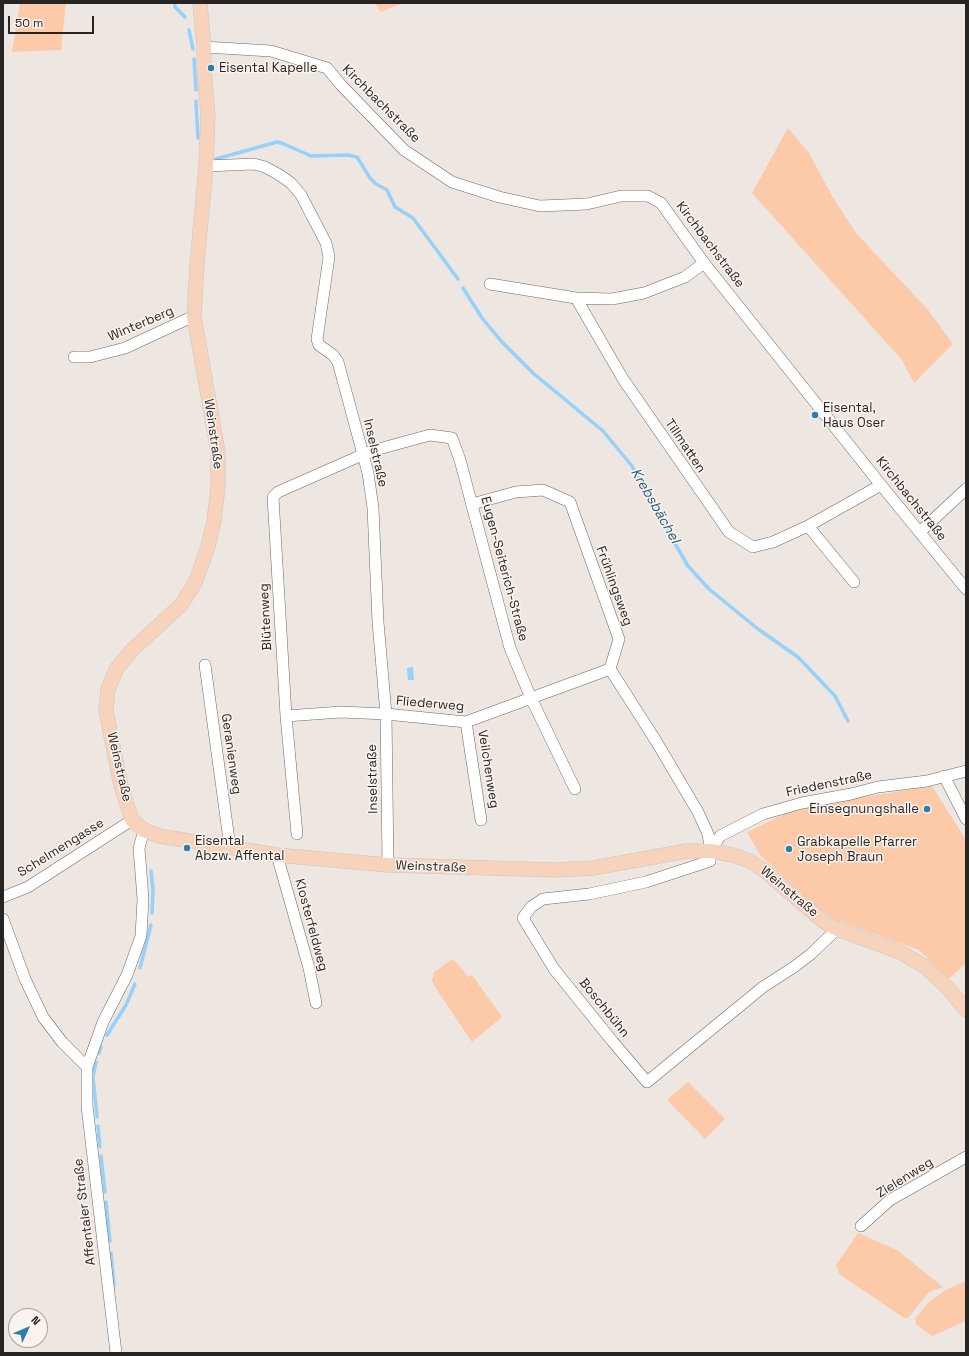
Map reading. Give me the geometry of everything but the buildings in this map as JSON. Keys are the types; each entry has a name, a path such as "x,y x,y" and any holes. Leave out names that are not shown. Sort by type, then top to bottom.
{"main road":[{"name":"Weinstraße","path":"200,3 208,116 206,166 194,316 218,452 218,487 214,521 207,550 195,584 180,605 132,650 117,668 108,689 106,711 120,786 132,820 144,830 159,836 277,855 388,865 557,870 593,868 687,851 711,851 733,855 750,861 764,870 823,921 837,929 900,952 924,966 946,986 966,1010"}],"street":[{"name":"Kirchbachstraße","path":"204,47 271,51 327,68 341,85 404,150 452,182 499,197 540,206 587,204 621,196 648,196 661,203 704,264 966,589"},
{"name":"Inselstraße","path":"206,166 254,164 265,167 291,182 301,195 326,243 329,257 317,339 319,345 333,355 338,362 368,473 373,508 378,622 386,714 388,865"},
{"path":"490,284 576,298 612,299 644,293 685,277 704,264"},
{"name":"Tillmatten","path":"576,298 623,379 728,532 753,548 773,542 808,526 881,485"},
{"name":"Winterberg","path":"74,357 90,357 125,348 194,316"},
{"name":"Eugen-Seiterich-Straße","path":"362,454 430,435 452,438 460,460 510,648 531,698 575,789"},
{"name":"Blütenweg","path":"297,834 286,716 274,497 278,492 362,454"},
{"path":"920,532 966,489"},
{"name":"Frühlingsweg","path":"472,504 516,492 543,490 570,502 619,639 610,669"},
{"path":"808,526 854,582"},
{"name":"Geranienweg","path":"205,666 230,847"},
{"path":"610,669 656,741 698,812 708,834 711,851"},
{"name":"Fliederweg","path":"286,716 341,712 386,714 466,722 610,669"},
{"name":"Veilchenweg","path":"466,722 482,820"},
{"name":"Friedenstraße","path":"711,851 720,836 763,814 802,803 851,794 878,787 927,781 966,771"},
{"path":"944,776 966,820"},
{"name":"Schelmengasse","path":"3,897 28,887 132,820"},
{"name":"Affentaler Straße","path":"116,1353 87,1106 87,1067 103,1022 127,975 141,936 143,899 139,848 144,830"},
{"name":"Boschbühn","path":"711,851 710,861 646,882 589,894 543,899 531,907 523,918 554,969 613,1042 648,1082 763,987 794,967 837,929"},
{"name":"Klosterfeldweg","path":"277,855 309,968 316,1002"},
{"path":"3,919 25,979 42,1017 62,1042 87,1067"},
{"name":"Zielenweg","path":"861,1226 890,1200 966,1157"}],"shaded area":[{"path":"20,3 66,3 61,50 12,52"},
{"path":"374,3 403,3 381,12"},
{"path":"788,128 809,153 832,196 856,233 928,310 953,344 914,383 902,360 752,193"},
{"path":"932,786 966,840 966,963 949,979 919,950 836,920 819,908 760,855 747,832 797,808"},
{"path":"452,959 459,965 468,977 472,975 502,1017 472,1042 432,981 434,972"},
{"path":"688,1082 725,1119 705,1139 667,1100"},
{"path":"858,1233 897,1250 943,1287 929,1292 908,1318 904,1318 839,1274 836,1265"},
{"path":"966,1281 966,1321 932,1336 916,1324 915,1318 930,1301 946,1290"}],"water":[{"path":"413,667 414,680 408,680 407,668"}],"waterway":[{"name":"Krebsbächel","path":"175,3 175,7 185,17"},
{"name":"Krebsbächel","path":"189,30 193,49"},
{"name":"Krebsbächel","path":"194,59 196,90"},
{"name":"Krebsbächel","path":"196,101 198,138"},
{"name":"Krebsbächel","path":"216,159 277,142 311,156 348,155 357,157 370,178 376,184 387,190 395,207 413,218 458,279"},
{"name":"Krebsbächel","path":"463,288 482,318 502,342 533,373 603,431 632,466 688,566 709,589 758,629 798,657 835,696 848,721"},
{"path":"151,871 153,890 152,913"},
{"path":"140,968 151,925"},
{"path":"107,1035 126,1005 135,984"},
{"path":"99,1053 101,1047"},
{"path":"96,1062 93,1077 97,1117"},
{"path":"98,1126 100,1147"},
{"path":"101,1156 105,1192"},
{"path":"106,1202 110,1241"},
{"path":"111,1253 114,1286"}],"place":[{"name":"Eisental Kapelle","path":"211,68"},
{"name":"Eisental, Haus Oser","path":"815,415"},
{"name":"Einsegnungshalle","path":"927,809"},
{"name":"Eisental Abzw. Affental","path":"187,848"},
{"name":"Grabkapelle Pfarrer Joseph Braun","path":"789,849"}]}
